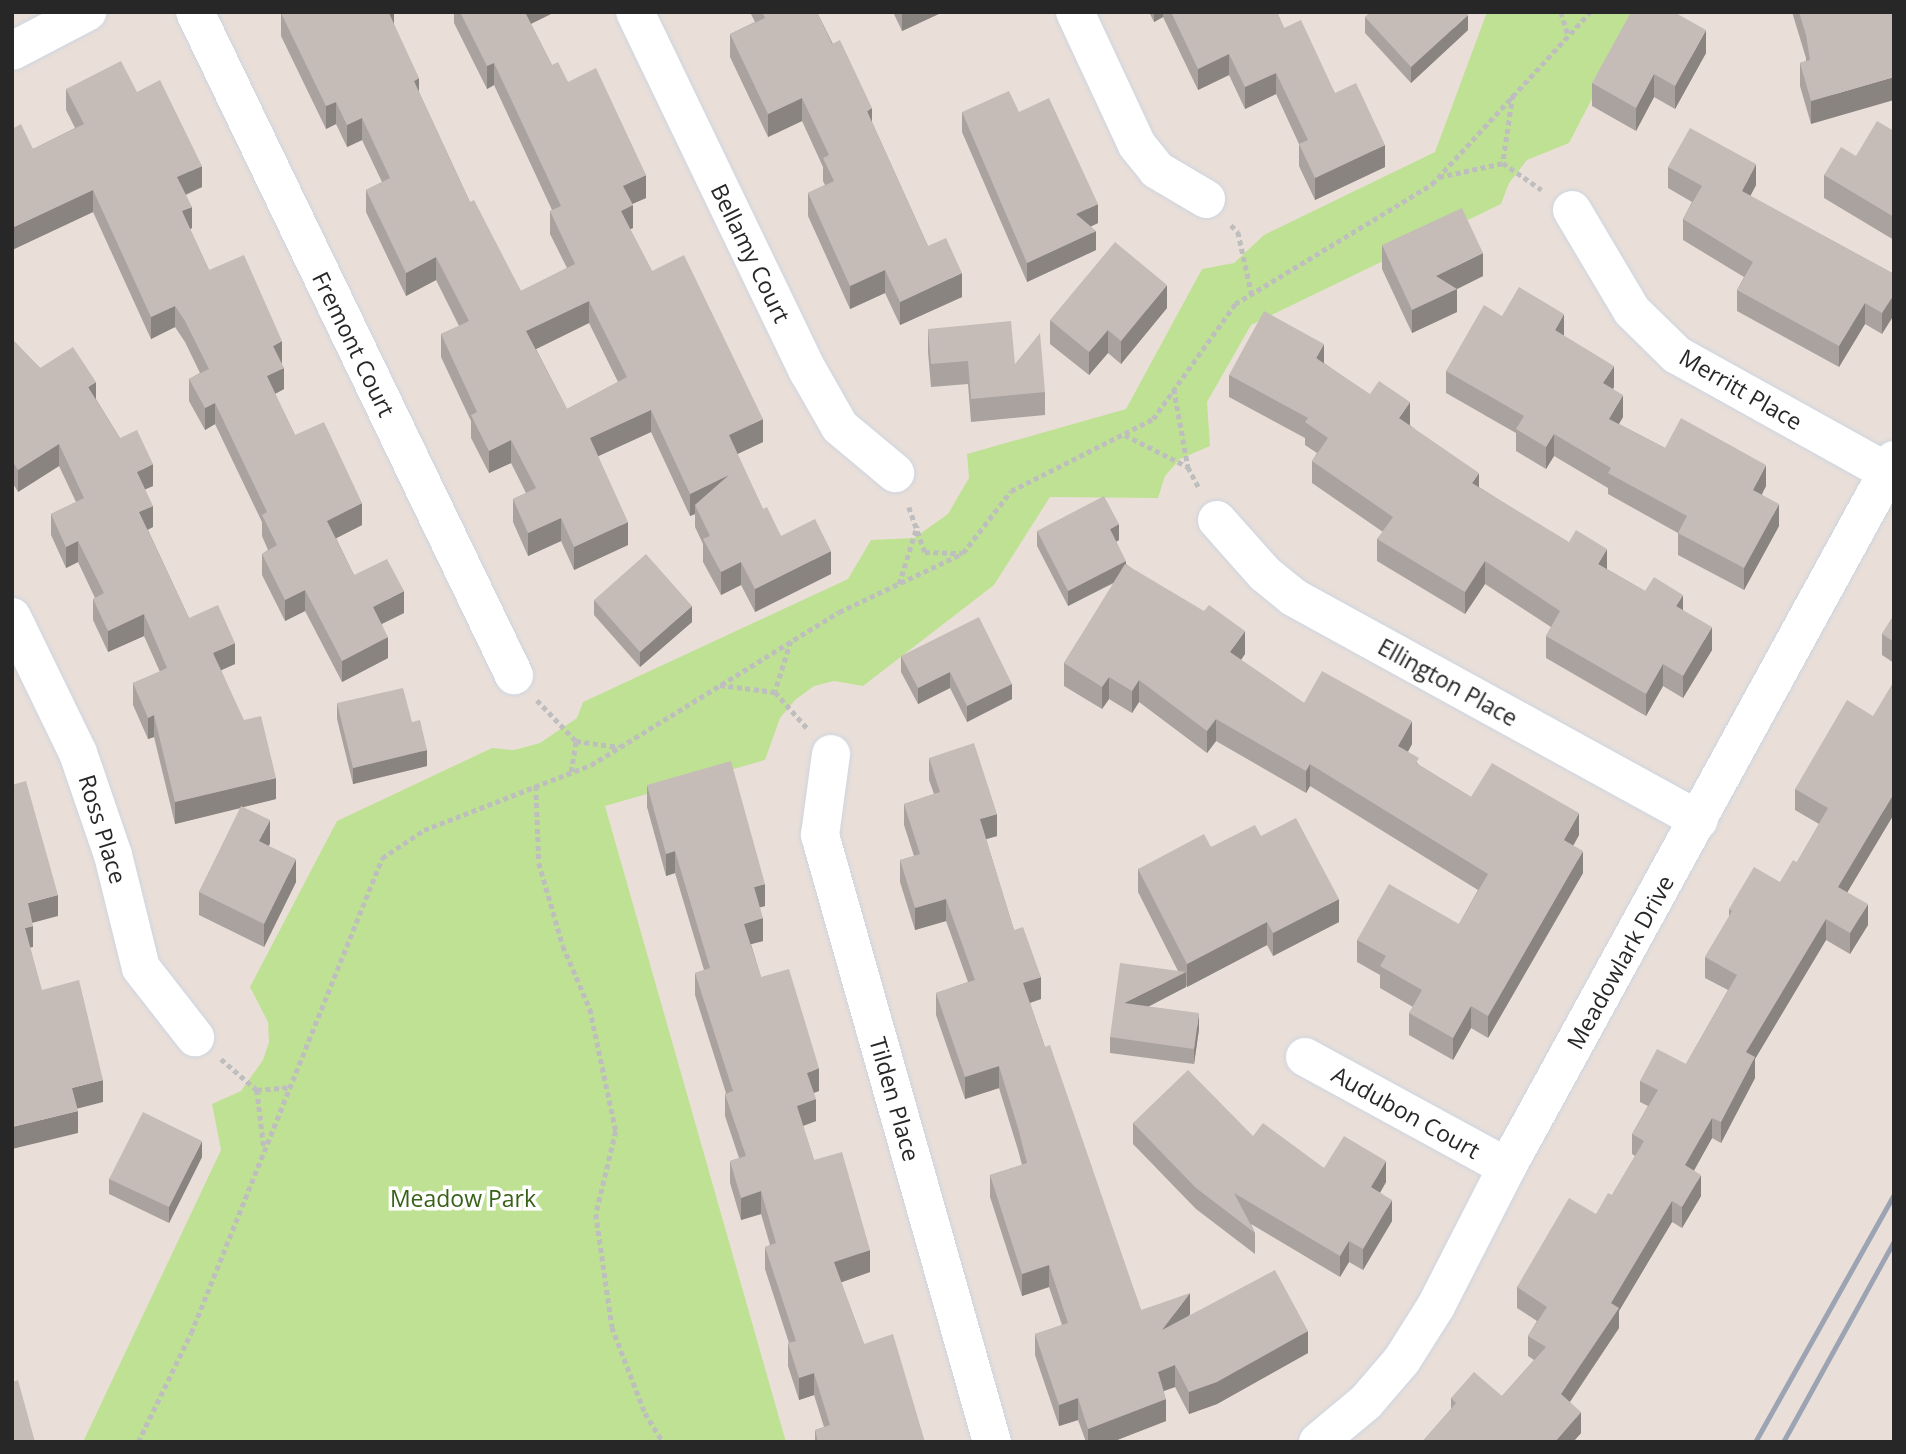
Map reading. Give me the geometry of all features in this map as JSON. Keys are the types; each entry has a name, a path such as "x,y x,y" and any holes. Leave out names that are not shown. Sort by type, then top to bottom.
{"street":[{"path":"12,51 87,12"},
{"name":"Fremont Court","path":"195,12 514,676"},
{"name":"Bellamy Court","path":"635,12 808,371 840,427 895,473"},
{"path":"1075,12 1137,145 1157,170 1206,199"},
{"name":"Merritt Place","path":"1572,210 1632,311 1677,355 1890,466"},
{"name":"Meadowlark Drive","path":"1318,1442 1366,1402 1402,1360 1436,1306 1507,1167 1699,820 1890,466"},
{"name":"Ellington Place","path":"1217,520 1265,574 1293,597 1699,820"},
{"name":"Ross Place","path":"12,617 78,753 113,855 141,968 195,1037"},
{"name":"Tilden Place","path":"831,754 820,835 992,1442"},
{"name":"Audubon Court","path":"1305,1057 1507,1167"}],"path":[{"path":"1561,12 1568,36"},
{"path":"138,1442 191,1333 382,858 424,830 571,772 620,747 791,640 963,553 1012,491 1153,419 1235,304 1439,177 1590,12"},
{"path":"1503,163 1514,94"},
{"path":"1439,177 1503,163 1572,210"},
{"path":"1206,199 1238,232 1252,295"},
{"path":"1174,389 1188,467 1217,520"},
{"path":"1125,434 1188,467"},
{"path":"895,473 917,525 925,552 963,553"},
{"path":"899,584 917,525"},
{"path":"775,692 791,640"},
{"path":"514,676 576,741 620,747"},
{"path":"718,685 775,692 831,754"},
{"path":"571,772 576,741"},
{"path":"536,786 539,863 563,946 590,1009 616,1132 596,1214 611,1327 645,1413 663,1442"},
{"path":"195,1037 257,1090 264,1150"},
{"path":"257,1090 289,1087"}],"green space":[{"name":"Meadow Park","path":"1487,12 1637,12 1569,143 1527,160 1509,183 1501,204 1251,325 1207,402 1210,446 1180,459 1165,476 1158,498 1050,497 994,585 863,686 834,681 814,686 795,700 780,718 765,760 605,806 786,1442 83,1442 221,1150 212,1104 241,1091 263,1060 269,1042 268,1022 250,987 337,821 492,748 514,750 540,743 577,718 583,702 848,579 871,540 914,538 948,514 969,478 967,454 1126,409 1202,269 1234,263 1264,235 1435,152"}],"building":[{"path":"391,12 389,13 419,78 414,81 470,202 474,200 521,291 575,264 550,211 561,206 494,63 487,66 460,12 525,12 552,65 558,62 568,82 596,68 646,175 623,186 633,205 621,211 652,271 684,255 763,419 729,435 763,509 767,507 781,536 815,519 831,551 755,589 741,562 721,572 703,539 710,536 695,505 729,475 690,494 651,410 590,438 628,522 574,547 561,518 528,533 513,499 536,488 511,440 489,451 471,415 477,412 441,334 469,321 436,257 406,273 366,190 390,178 362,118 347,125 336,102 326,106 281,13","holes":["589,301 627,377 567,409 526,331"]},
{"path":"762,12 817,12 832,44 840,40 872,108 867,111 928,246 946,238 962,273 900,302 885,270 850,286 808,193 834,181 823,158 829,155 802,98 768,114 730,34 765,18"},
{"path":"1171,12 1277,12 1284,28 1301,20 1335,93 1356,83 1385,145 1315,178 1299,144 1308,140 1276,73 1245,87 1229,54 1198,69"},
{"path":"1370,12 1466,12 1468,15 1411,67 1365,17"},
{"path":"1631,12 1674,12 1706,30 1675,86 1654,74 1636,108 1592,83"},
{"path":"1799,12 1894,12 1894,77 1811,101 1800,63 1810,60"},
{"path":"121,61 137,92 160,80 202,166 177,177 192,207 182,211 209,270 244,255 282,341 273,346 284,368 267,376 295,435 324,422 362,503 327,521 354,575 387,559 404,591 373,607 388,637 342,661 305,590 285,600 262,554 277,545 262,515 267,512 215,403 205,408 189,379 209,369 175,306 151,317 93,190 12,228 12,129 21,124 33,149 84,124 66,89"},
{"path":"1009,91 1019,112 1049,98 1098,204 1076,214 1096,231 1027,263 962,112"},
{"path":"1877,121 1894,131 1894,217 1824,175 1841,147 1856,156"},
{"path":"1690,128 1756,164 1742,191 1894,274 1894,294 1882,313 1865,303 1839,346 1737,290 1753,262 1683,219 1702,186 1668,167"},
{"path":"1462,208 1483,253 1436,276 1457,289 1412,310 1382,245"},
{"path":"1115,242 1167,285 1121,341 1108,330 1089,352 1050,320"},
{"path":"1519,287 1564,314 1555,330 1614,366 1603,383 1623,395 1609,419 1665,448 1681,418 1766,465 1753,490 1779,504 1744,568 1678,533 1687,516 1608,473 1611,468 1554,434 1546,447 1516,429 1524,416 1446,371 1484,305 1502,316"},
{"path":"1264,311 1324,344 1316,358 1370,394 1379,381 1410,402 1399,418 1479,473 1472,483 1569,542 1576,530 1607,549 1598,564 1645,591 1654,577 1683,595 1676,606 1712,627 1683,676 1663,664 1646,694 1546,636 1560,611 1485,561 1465,592 1377,539 1393,517 1312,461 1328,438 1305,422 1308,418 1229,375"},
{"path":"1011,321 1015,364 1040,333 1045,392 971,399 968,361 931,364 928,329"},
{"path":"12,339 40,368 73,347 96,382 88,387 120,438 137,430 153,464 137,472 153,506 139,512 189,618 218,605 235,643 213,653 244,720 261,716 276,778 175,802 154,715 148,718 133,683 167,668 144,614 108,631 93,599 104,593 78,541 66,547 51,514 84,498 59,444 18,470 12,461"},
{"path":"1104,496 1119,524 1110,529 1126,561 1068,591 1037,531"},
{"path":"646,554 692,606 640,652 594,600"},
{"path":"1125,564 1204,611 1209,605 1245,631 1230,652 1304,703 1322,671 1412,721 1398,746 1419,758 1416,763 1471,797 1492,763 1579,813 1564,840 1583,851 1488,1016 1471,1006 1453,1038 1409,1013 1422,990 1380,966 1386,956 1357,940 1389,884 1459,924 1488,874 1310,764 1306,771 1216,719 1207,731 1139,680 1132,691 1109,677 1102,687 1064,663"},
{"path":"1894,615 1894,642 1882,634"},
{"path":"979,617 1012,684 967,706 950,672 918,688 901,656"},
{"path":"1894,681 1894,793 1838,887 1868,904 1850,933 1826,919 1746,1052 1755,1057 1721,1122 1712,1118 1685,1165 1701,1175 1682,1207 1672,1201 1611,1303 1619,1308 1561,1394 1581,1412 1555,1442 1422,1442 1456,1403 1451,1398 1474,1372 1502,1396 1546,1347 1528,1336 1547,1307 1517,1287 1569,1198 1596,1214 1608,1193 1612,1195 1644,1141 1632,1134 1658,1090 1640,1081 1657,1049 1686,1064 1737,975 1705,957 1732,911 1729,909 1754,867 1780,882 1793,860 1797,862 1828,808 1795,789 1847,700 1873,716"},
{"path":"403,688 412,722 420,720 427,750 353,768 337,703"},
{"path":"974,743 997,814 980,819 1014,930 1023,927 1041,977 1023,983 1045,1047 1050,1045 1141,1310 1190,1293 1162,1330 1275,1270 1308,1331 1217,1382 1189,1392 1175,1365 1158,1372 1166,1399 1088,1429 1078,1398 1059,1405 1035,1334 1068,1323 1049,1265 1022,1274 990,1175 1027,1163 999,1066 965,1077 936,993 975,980 946,899 915,908 900,860 920,854 904,804 940,792 929,758"},
{"path":"731,761 765,884 754,887 763,918 744,924 761,977 789,969 819,1068 807,1073 816,1099 797,1106 814,1160 842,1152 870,1250 834,1262 864,1344 893,1334 925,1442 818,1442 815,1430 830,1425 814,1373 799,1378 788,1343 796,1341 765,1247 776,1243 761,1191 741,1198 730,1161 746,1156 725,1094 733,1091 695,973 710,968 675,851 666,854 647,785"},
{"path":"26,781 58,895 28,903 33,926 25,928 42,990 79,980 103,1080 72,1088 78,1111 12,1127 12,785"},
{"path":"241,806 270,820 259,841 296,859 264,924 199,892"},
{"path":"1296,818 1339,899 1273,933 1267,922 1187,964 1138,869 1204,834 1211,847 1255,825 1261,836"},
{"path":"1120,963 1186,972 1124,1003 1199,1013 1194,1049 1110,1037"},
{"path":"1188,1070 1253,1136 1263,1123 1324,1168 1344,1136 1386,1161 1371,1187 1392,1200 1363,1249 1349,1241 1340,1256 1234,1193 1255,1233 1196,1188 1133,1123"},
{"path":"143,1112 202,1141 169,1207 109,1179"},
{"path":"18,1380 35,1442 12,1442 12,1382"}],"railway":[{"path":"1755,1442 1894,1194"},
{"path":"1783,1442 1894,1241"}]}
